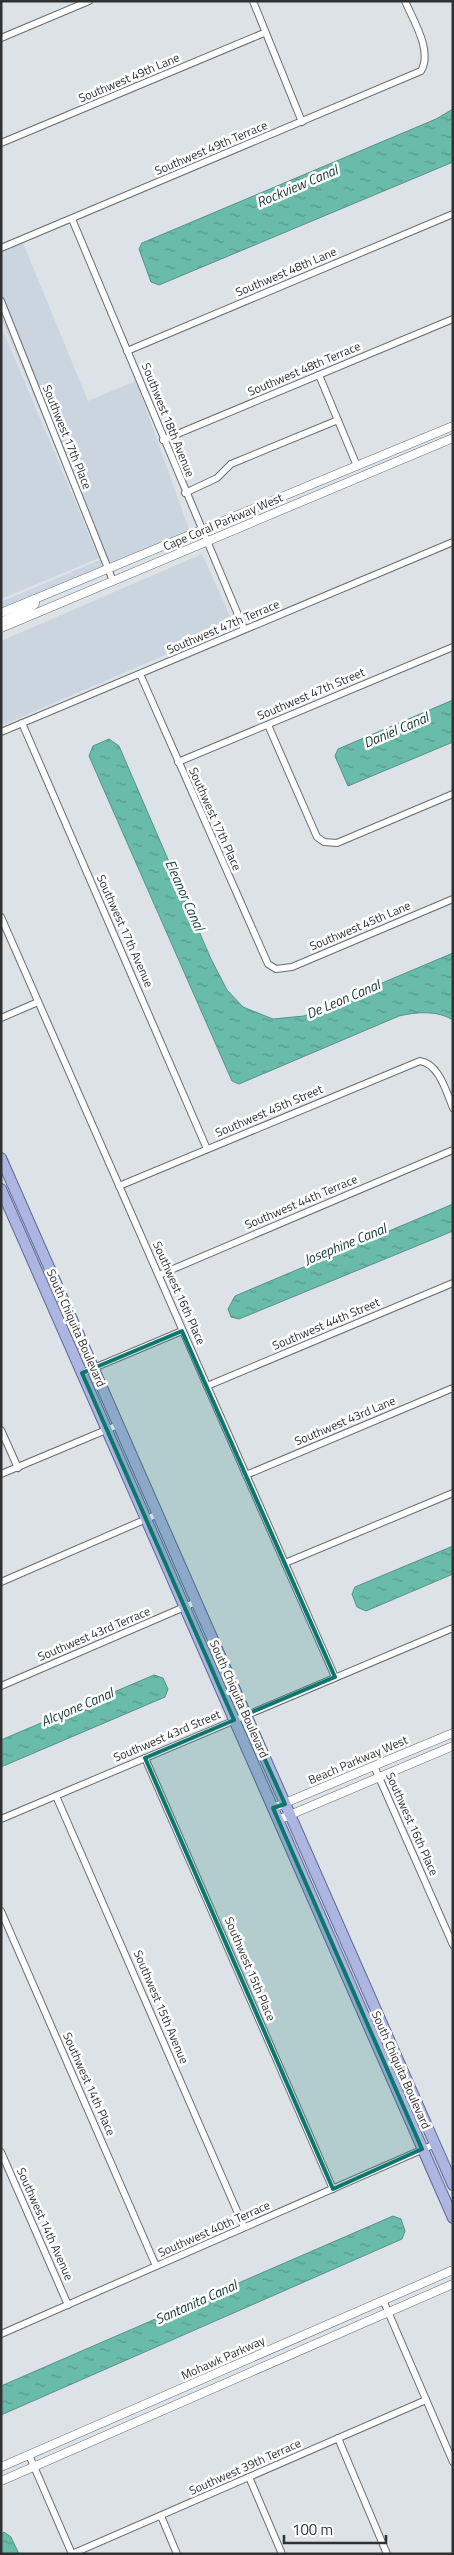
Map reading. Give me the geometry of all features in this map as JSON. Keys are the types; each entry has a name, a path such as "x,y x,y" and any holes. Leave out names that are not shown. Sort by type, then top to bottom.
{"main road":[{"name":"South Chiquita Boulevard","path":"2,1162 453,2185"},
{"name":"South Chiquita Boulevard","path":"1,1189 453,2218"}],"street":[{"path":"1,38 89,1"},
{"path":"253,1 264,33 302,122"},
{"name":"Southwest 49th Terrace","path":"1,248 421,71 426,63 425,50 405,1"},
{"name":"Southwest 49th Lane","path":"1,143 264,33"},
{"name":"Southwest 48th Lane","path":"127,351 453,214"},
{"name":"Southwest 18th Avenue","path":"72,219 201,532 244,629"},
{"name":"Southwest 17th Place","path":"2,306 113,581"},
{"name":"Southwest 48th Terrace","path":"163,440 453,319"},
{"path":"319,375 357,466"},
{"path":"185,493 217,478 231,464 338,420"},
{"name":"Cape Coral Parkway West","path":"1,613 108,568 201,532 453,426"},
{"name":"Cape Coral Parkway West","path":"1,628 453,438"},
{"name":"Southwest 47th Terrace","path":"1,732 453,542"},
{"path":"1,622 31,608 35,604 34,599"},
{"name":"Southwest 47th Street","path":"178,762 453,647"},
{"name":"Southwest 17th Place","path":"140,674 264,957 268,964 276,969"},
{"name":"Southwest 17th Avenue","path":"22,723 207,1149"},
{"path":"268,725 317,837 324,842 337,843 453,794"},
{"name":"Southwest 45th Lane","path":"276,969 292,967 453,899"},
{"name":"Southwest 16th Place","path":"1,918 335,1677"},
{"path":"1,1018 38,1002"},
{"name":"Southwest 45th Street","path":"119,1186 399,1068 420,1061 428,1062 434,1068 453,1108"},
{"name":"Southwest 44th Terrace","path":"159,1275 453,1150"},
{"name":"Southwest 44th Street","path":"207,1386 453,1283"},
{"path":"82,1373 182,1331"},
{"name":"Southwest 43rd Lane","path":"246,1474 453,1388"},
{"path":"1,1474 118,1425"},
{"path":"1,1430 18,1468"},
{"path":"285,1563 453,1493"},
{"path":"1,1582 158,1514"},
{"name":"Southwest 43rd Terrace","path":"1,1686 196,1602"},
{"name":"Southwest 43rd Street","path":"1,1819 453,1628"},
{"name":"Beach Parkway West","path":"273,1808 453,1732"},
{"name":"Beach Parkway West","path":"278,1820 453,1746"},
{"name":"Southwest 15th Place","path":"145,1758 334,2188"},
{"name":"Southwest 16th Place","path":"374,1766 453,1946"},
{"name":"Southwest 15th Avenue","path":"56,1796 244,2227"},
{"name":"Southwest 14th Place","path":"1,1911 156,2266"},
{"name":"Southwest 40th Terrace","path":"1,2334 435,2144"},
{"name":"Southwest 14th Avenue","path":"1,2152 68,2305"},
{"name":"Mohawk Parkway","path":"1,2467 453,2270"},
{"name":"Mohawk Parkway","path":"1,2481 453,2284"},
{"path":"384,2300 453,2462"},
{"name":"Southwest 39th Terrace","path":"72,2554 426,2400"},
{"path":"338,2438 386,2554"},
{"path":"29,2455 72,2554"},
{"path":"250,2477 282,2554"},
{"path":"161,2516 176,2554"}],"highlighted area":[{"path":"182,1331 335,1677 245,1715 285,1804 273,1808 422,2149 333,2189 145,1758 234,1720 82,1373"}],"shaded area":[{"path":"23,243 88,401 136,381 190,532 1,608 1,602 102,559 1,318 1,251"},
{"path":"1,326 99,558 1,599"},
{"path":"202,554 234,625 1,726 1,641"}],"water":[{"name":"Rockview Canal","path":"453,109 453,162 159,285 151,282 139,249 142,243 436,119"},
{"name":"Daniel Canal","path":"453,700 453,742 348,786 335,756 338,749"},
{"path":"109,739 119,746 211,959 227,990 243,1007 273,1019 304,1016 453,953 453,1020 433,1013 399,1016 239,1084 232,1081 89,756 93,746"},
{"path":"453,1204 453,1231 239,1319 231,1317 228,1309 235,1296"},
{"path":"453,1546 453,1574 366,1611 357,1607 352,1594 355,1587"},
{"path":"154,1675 163,1678 168,1689 165,1697 1,1767 1,1740"},
{"name":"Santanita Canal","path":"393,2216 401,2219 405,2231 402,2239 1,2415 1,2386"},
{"path":"4,2532 11,2537 19,2554 1,2554 1,2534"}],"water label":[{"name":"Eleanor Canal","path":"185,895"},
{"name":"De Leon Canal","path":"343,999"},
{"name":"Josephine Canal","path":"345,1244"},
{"name":"Alcyone Canal","path":"77,1707"}]}
